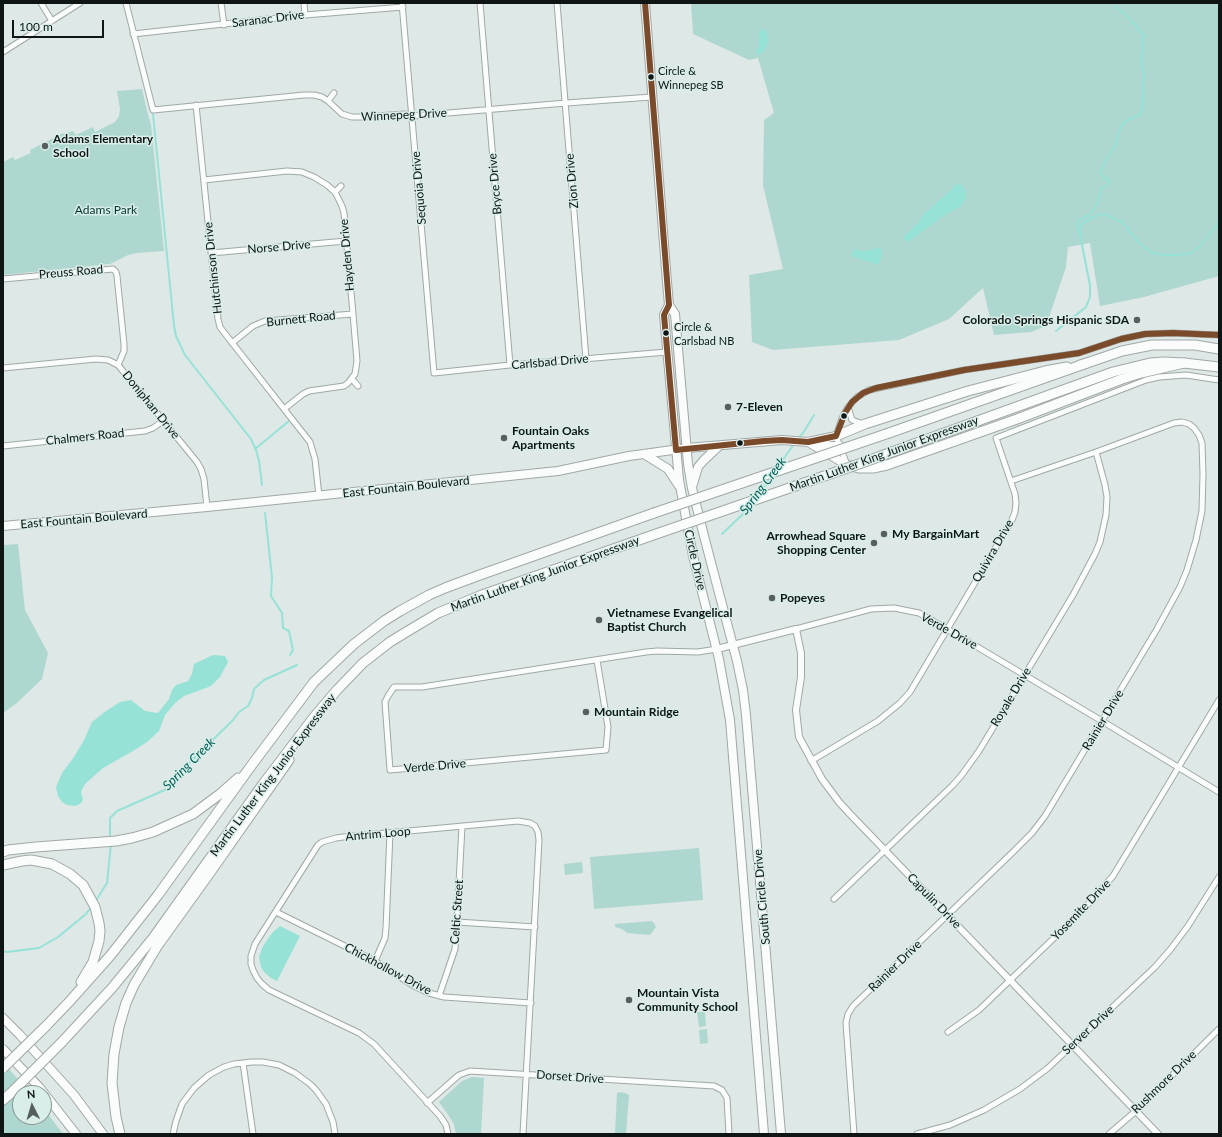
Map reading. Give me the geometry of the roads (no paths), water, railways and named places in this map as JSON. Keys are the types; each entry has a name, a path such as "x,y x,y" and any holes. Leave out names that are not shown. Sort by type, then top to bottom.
{"highway":[{"path":"836,436 865,424 968,391 1045,371 1087,363 1122,351 1152,345 1195,345 1219,348"},
{"name":"Martin Luther King Junior Expressway","path":"3,1068 69,1002 115,950 158,895 314,682 348,649 384,621 415,602 461,581 1087,363"},
{"name":"Martin Luther King Junior Expressway","path":"3,1100 62,1042 112,988 153,938 263,784 337,690 363,663 403,634 438,613 482,595 859,464 1113,372 1150,363 1184,363"},
{"path":"847,465 858,468 873,468 887,465 1141,373 1184,363 1219,367"},
{"path":"120,1134 116,1117 112,1083 114,1054 126,1002 134,985 158,945 210,874 294,753 314,718"},
{"path":"3,852 8,850 116,841 153,832 193,814 220,794 251,766"},
{"path":"3,865 22,860 31,860 52,864 61,868 83,885 95,907 99,927 98,948 89,969 69,1002"}],"main road":[{"path":"645,3 669,304 675,314 687,448"},
{"path":"669,304 664,314 676,450"},
{"name":"East Fountain Boulevard","path":"812,444 836,436"},
{"name":"East Fountain Boulevard","path":"3,526 319,496 558,471 644,454 687,448 782,440 812,444 847,465"},
{"path":"812,444 840,446"},
{"path":"692,488 698,467 719,446"},
{"name":"Circle Drive","path":"687,448 692,488 737,661"},
{"name":"Circle Drive","path":"676,450 681,491 693,556 721,669"},
{"path":"644,454 668,469 676,480 681,491"},
{"name":"South Circle Drive","path":"737,661 743,690 746,716 781,1134"},
{"name":"South Circle Drive","path":"721,669 730,720 764,1134"},
{"path":"3,1018 74,1095 103,1134"},
{"path":"3,1049 40,1088 76,1134"}],"street":[{"path":"41,3 52,20"},
{"path":"3,52 80,3"},
{"name":"Winnepeg Drive","path":"126,3 154,110 314,95 322,97 328,101 342,114 352,117 405,114 413,116 652,97"},
{"path":"221,3 224,24"},
{"path":"304,3 305,15"},
{"name":"Bryce Drive","path":"480,3 510,365"},
{"name":"Zion Drive","path":"557,3 586,359"},
{"name":"Saranac Drive","path":"133,34 402,5"},
{"name":"Sequoia Drive","path":"402,5 413,116 434,373"},
{"path":"328,101 334,93"},
{"name":"Hutchinson Drive","path":"196,105 220,327 310,442 315,459 319,496"},
{"name":"Hayden Drive","path":"204,180 302,172 314,176 335,192 344,213 356,361 355,374 352,380"},
{"path":"335,192 341,186"},
{"name":"Norse Drive","path":"212,253 346,241"},
{"name":"Preuss Road","path":"3,279 113,269 117,276 124,344 124,351 118,365"},
{"name":"Burnett Road","path":"232,343 253,326 265,321 353,314"},
{"path":"847,465 836,436 842,418 852,402 863,393 876,388 964,370 1079,353 1121,339 1145,334 1172,332 1219,335"},
{"name":"Carlsbad Drive","path":"434,373 667,352"},
{"name":"Doniphan Drive","path":"3,368 96,359 108,360 118,365 197,462 204,479 207,507"},
{"name":"Quivira Drive","path":"811,761 878,721 900,703 910,692 1012,520 1015,512 1015,494 996,438 1146,380 1158,377 1186,375 1219,380"},
{"path":"284,409 309,391 344,386 352,380 358,386"},
{"path":"848,407 852,420 865,424"},
{"name":"Chalmers Road","path":"3,446 145,431 164,421"},
{"name":"Rainier Drive","path":"854,1134 846,1023 848,1014 853,1006 1032,833 1045,816 1157,629 1187,570 1201,518 1203,474 1202,443 1199,435 1189,424 1182,422 1174,423 1096,452 1010,481"},
{"name":"Royale Drive","path":"834,899 961,776 979,752 1073,595 1100,542 1106,515 1107,497 1104,478 1096,452"},
{"name":"Verde Drive","path":"597,660 608,727 606,750 390,770 386,702 394,687 422,687 597,660 657,651 698,652 717,649 871,609 894,608 919,613 1219,792"},
{"name":"Capulin Drive","path":"796,628 801,653 801,677 796,710 799,737 822,779 839,802 884,850 1158,1134"},
{"name":"Yosemite Drive","path":"948,1032 980,1010 1082,911 1113,876 1219,700"},
{"name":"Antrim Loop","path":"448,1134 444,1121 379,1049 368,1039 359,1033 269,990 257,978 251,964 252,950 318,845 322,842 336,838 518,821 530,823 535,826 538,832 539,840 523,1134"},
{"name":"Celtic Street","path":"439,996 455,949 462,826"},
{"path":"375,961 385,938 390,833"},
{"name":"Server Drive","path":"917,1134 967,1118 1003,1100 1035,1078 1073,1045 1155,967 1188,926 1219,877"},
{"name":"Chickhollow Drive","path":"276,912 375,961 423,990 439,996 531,1003"},
{"path":"457,922 535,927"},
{"name":"Rushmore Drive","path":"1109,1134 1136,1111 1219,1029"},
{"path":"173,1134 182,1104 194,1088 209,1075 217,1070 234,1064 263,1062 279,1065 288,1069 303,1078 316,1090 326,1104 333,1122 335,1134"},
{"path":"243,1063 253,1134"},
{"name":"Dorset Drive","path":"428,1103 459,1074 477,1071 714,1086 722,1090 727,1098 729,1134"}],"waterway":[{"path":"1079,233 1077,225 1078,221 1090,214 1097,204 1101,189 1110,181 1107,178 1103,178 1100,171 1116,144 1119,131 1124,122 1141,114 1144,73 1141,61 1143,48 1142,39 1145,37 1128,17 1116,7"},
{"path":"153,114 176,336 185,355 251,439 259,461 262,485"},
{"name":"Spring Creek","path":"1056,331 1086,307 1090,297 1090,285 1080,235 1081,225 1092,217 1104,214 1122,222 1139,243 1152,253 1165,255 1191,253 1200,246 1219,222"},
{"name":"Spring Creek","path":"798,439 814,415"},
{"path":"255,449 289,421"},
{"name":"Spring Creek","path":"777,468 794,444"},
{"name":"Spring Creek","path":"758,496 771,477"},
{"name":"Spring Creek","path":"722,534 744,513 750,505"},
{"path":"265,513 272,577 271,596 282,613 283,628 289,631 293,650 290,655"},
{"name":"Spring Creek","path":"110,840 110,818 117,811 167,789 173,784 178,774 233,720 239,712 248,706 254,689 264,680 297,665"},
{"name":"Spring Creek","path":"95,902 107,883 111,844"},
{"name":"Spring Creek","path":"3,951 7,952 39,948 58,937 86,914 91,907"}],"place":[{"name":"Circle & Winnepeg SB","path":"651,77"},
{"name":"Adams Elementary School","path":"45,146"},
{"name":"Colorado Springs Hispanic SDA","path":"1137,320"},
{"name":"Circle & Carlsbad NB","path":"666,333"},
{"name":"7-Eleven","path":"728,407"},
{"name":"Fountain Oaks Apartments","path":"504,438"},
{"name":"My BargainMart","path":"884,534"},
{"name":"Arrowhead Square Shopping Center","path":"874,543"},
{"name":"Popeyes","path":"772,598"},
{"name":"Vietnamese Evangelical Baptist Church","path":"599,620"},
{"name":"Mountain Ridge","path":"586,712"},
{"name":"Mountain Vista Community School","path":"629,1000"}],"park label":[{"name":"Adams Park","path":"106,210"}]}
